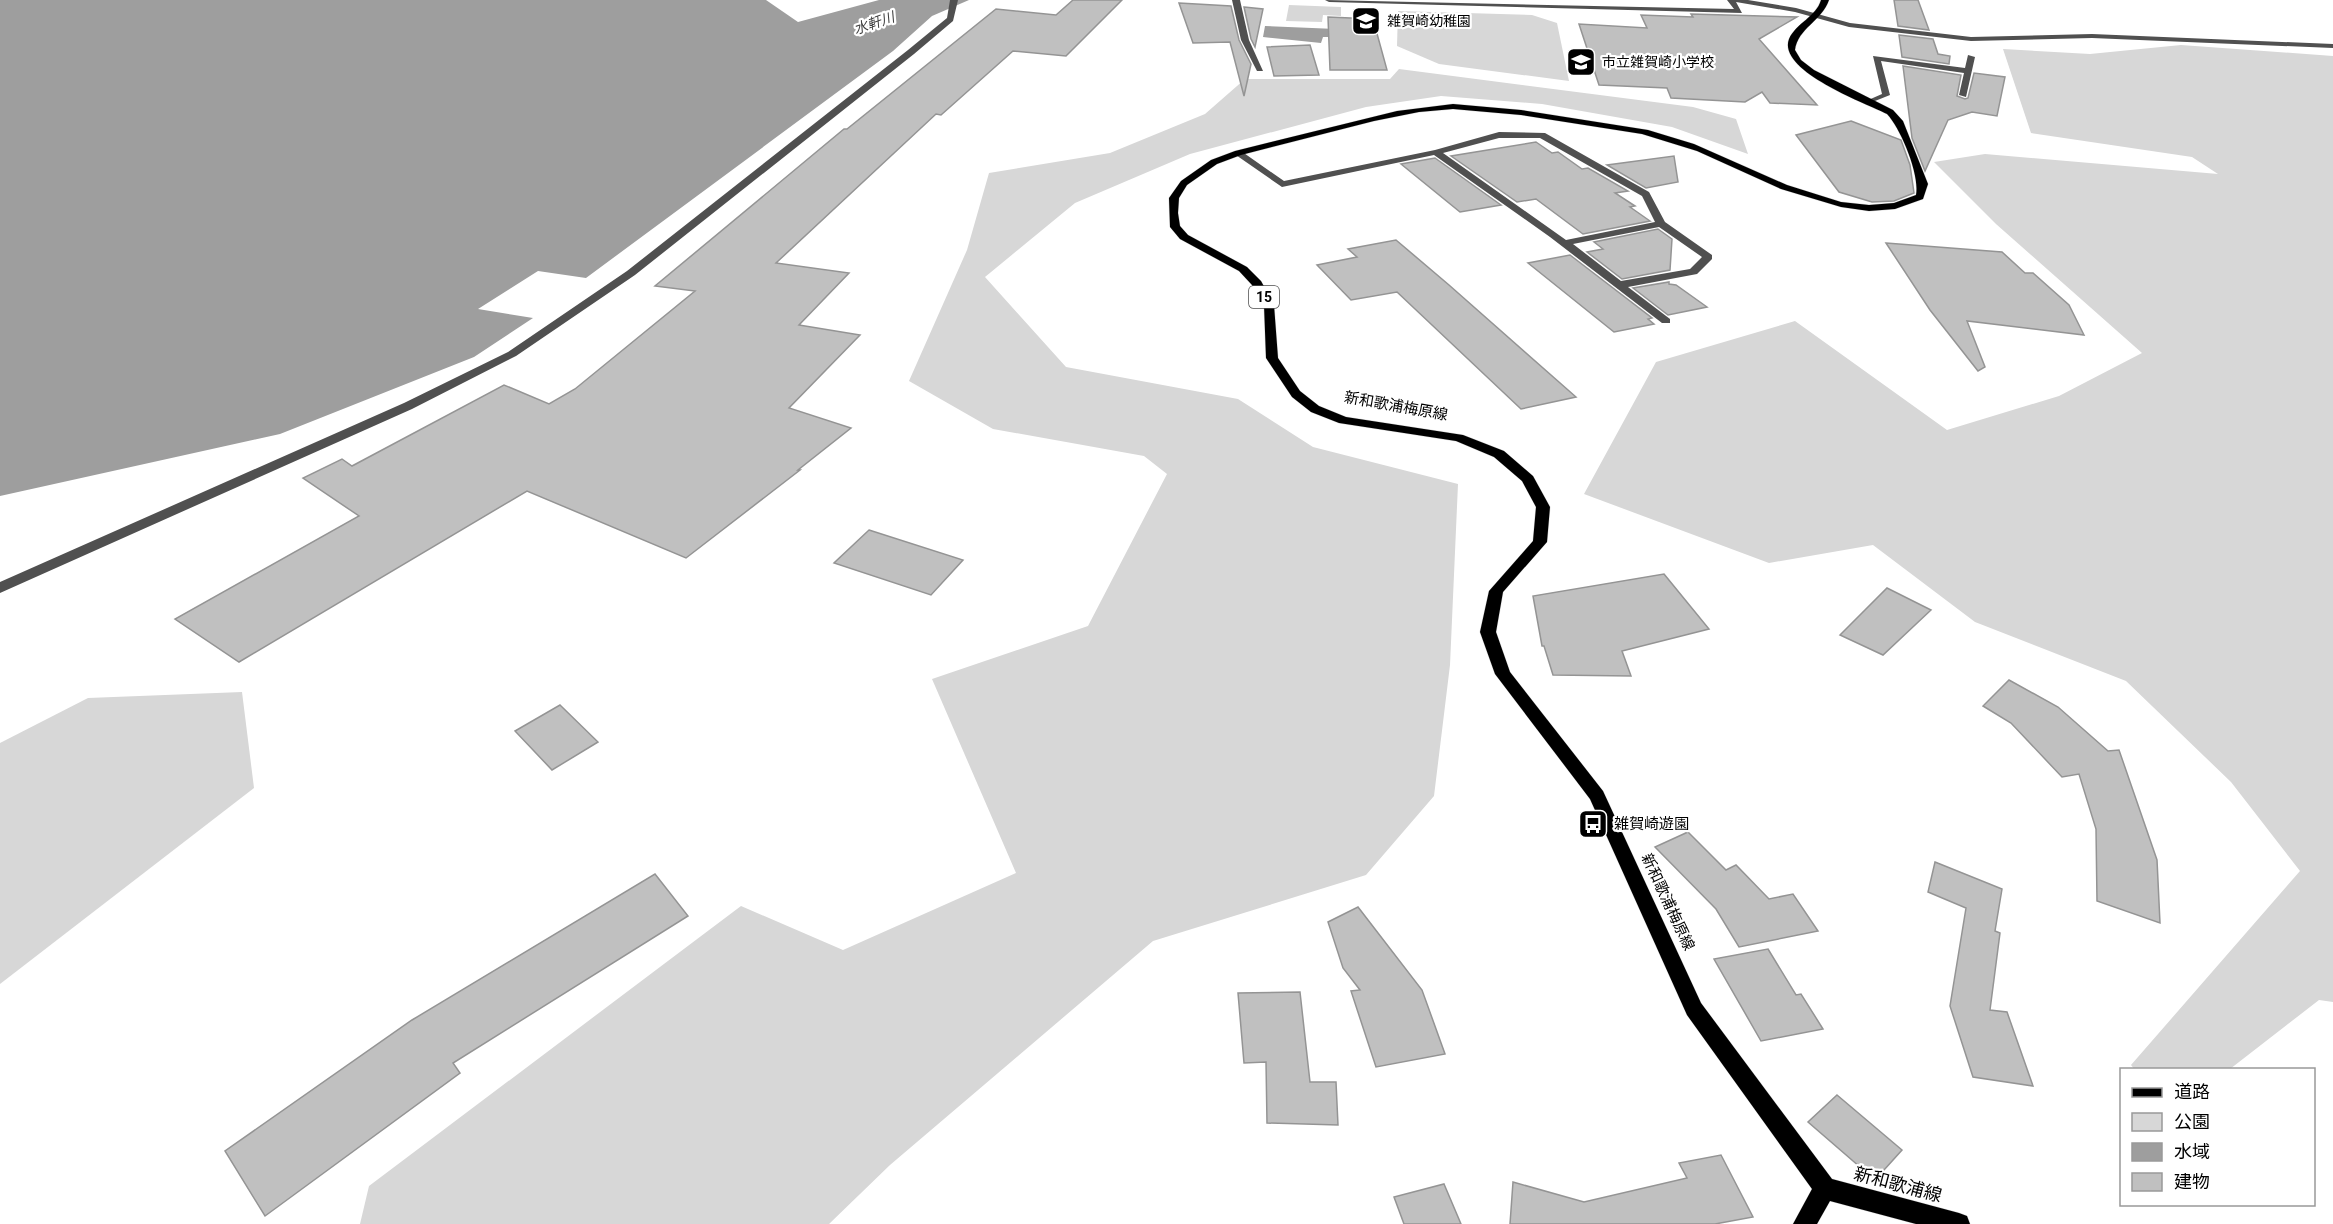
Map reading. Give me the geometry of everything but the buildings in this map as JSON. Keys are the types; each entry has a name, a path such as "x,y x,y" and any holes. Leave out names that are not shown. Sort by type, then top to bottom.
{"main road":[{"name":"新和歌浦梅原線","path":"1825,0 1817,17 1794,37 1791,44 1792,54 1810,73 1890,112 1900,123 1923,184 1920,197 1910,203 1874,207 1815,199 1768,182 1708,153 1665,138 1612,126 1479,108 1419,109 1238,153 1214,162 1184,183 1174,198 1173,213 1175,226 1184,237 1243,269 1257,283 1269,305 1272,358 1296,394 1315,409 1343,420 1459,438 1499,454 1528,478 1543,507 1540,542 1496,591 1488,632 1503,674 1597,796 1694,1009 1825,1188"},
{"path":"1804,1224 1825,1188"},
{"name":"新和歌浦線","path":"1825,1188 1959,1224"}],"street":[{"path":"0,588 408,406 512,354 631,273 950,19 954,0"},
{"path":"1236,0 1245,40 1260,69"},
{"path":"1329,0 1739,11 1733,0"},
{"path":"1733,0 1796,10 1860,26 1971,39 2092,36 2333,46"},
{"path":"1963,95 1971,57"},
{"path":"1870,101 1886,95 1876,58 1968,71"},
{"path":"1238,153 1282,184 1436,152 1499,135 1542,135 1646,194 1661,224 1708,257 1693,272 1618,285"},
{"path":"1436,152 1564,243 1666,321"},
{"path":"1564,243 1661,224"}],"green space":[{"path":"1289,5 1341,7 1341,16 1323,15 1322,22 1286,21"},
{"path":"1398,11 1532,15 1557,23 1569,81 1439,64 1397,46"},
{"path":"2181,45 2333,56 2333,1002 2319,1000 2231,1068 2133,1068 2131,1065 2300,871 2231,782 2126,681 1975,622 1873,545 1769,563 1584,494 1656,362 1795,321 1947,430 2059,396 2142,353 1996,224 1934,162 1985,154 2218,174 2192,157 2031,133 2003,49 2090,54"},
{"path":"1399,69 1693,107 1736,119 1748,154 1672,127 1542,104 1441,96 1366,107 1190,154 1075,203 985,277 1066,367 1238,399 1313,447 1458,484 1450,665 1434,796 1366,875 1153,941 890,1165 829,1224 360,1224 369,1186 741,906 843,950 1016,873 932,679 1088,626 1167,474 1144,456 993,429 909,381 967,250 989,173 1110,153 1205,114 1245,79 1390,79"},
{"path":"242,692 254,788 0,984 0,743 88,698"}],"water":[{"name":"水軒川","path":"0,0 766,0 798,22 879,0 969,0 932,16 893,51 586,278 538,271 478,309 533,318 474,357 280,434 0,496"},
{"path":"1265,26 1336,29 1337,37 1323,37 1321,43 1263,37"}],"place":[{"name":"雑賀崎幼稚園","path":"1366,21"},
{"name":"市立雑賀崎小学校","path":"1581,62"},
{"name":"雑賀崎遊園","path":"1593,824"}]}
